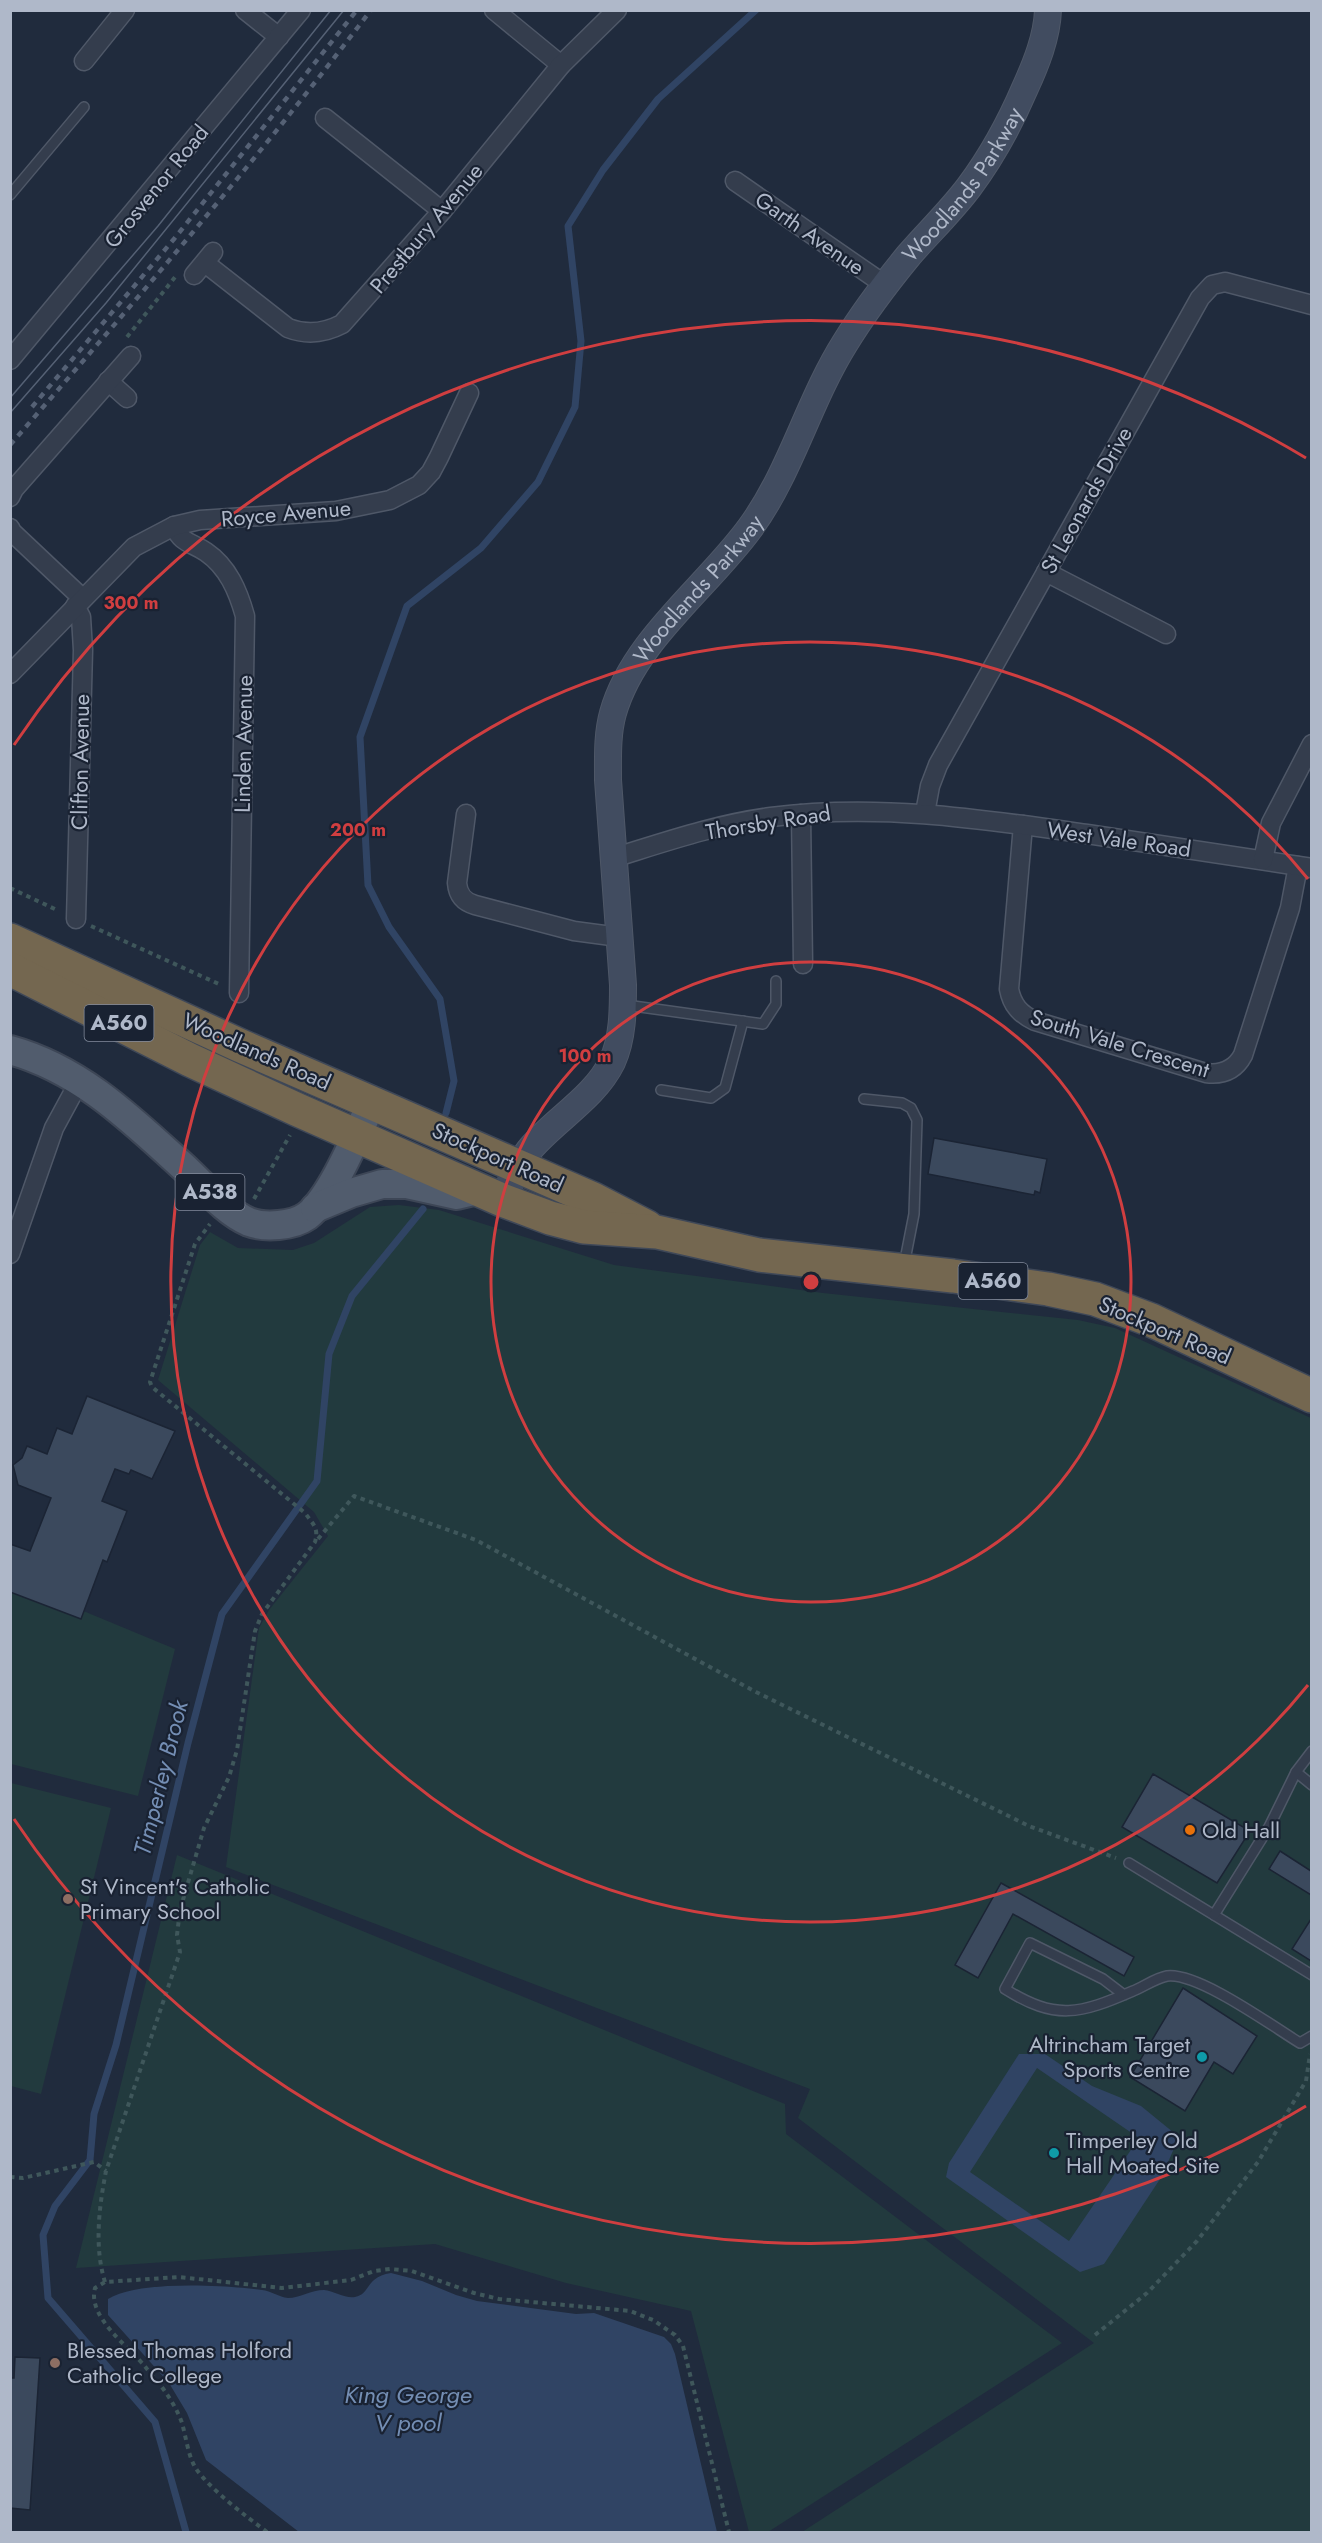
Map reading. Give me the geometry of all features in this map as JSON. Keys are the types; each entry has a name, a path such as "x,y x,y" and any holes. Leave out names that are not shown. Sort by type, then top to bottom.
{"highway":[{"name":"Woodlands Road","path":"10,940 241,1046 372,1102"},
{"name":"Woodlands Road","path":"10,969 190,1060 356,1136"},
{"name":"Stockport Road","path":"372,1102 593,1199 657,1232"},
{"name":"Stockport Road","path":"356,1136 491,1195 584,1227 657,1232 759,1255 903,1270 1048,1289 1113,1304 1159,1323 1311,1396"}],"main road":[{"name":"A538","path":"10,1050 37,1059 80,1080 117,1107 234,1212 250,1222 263,1224 292,1223 306,1217 315,1208 332,1184 372,1102"},
{"path":"315,1208 351,1193 382,1184 406,1184 458,1195 491,1195"}],"street":[{"path":"245,10 279,37"},
{"name":"Grosvenor Road","path":"10,360 301,10"},
{"path":"494,10 561,65"},
{"name":"Prestbury Avenue","path":"204,263 288,328 307,333 326,331 342,324 442,211 561,65 617,10"},
{"name":"Woodlands Parkway","path":"491,1195 518,1168 531,1148 588,1094 608,1069 618,1047 623,1005 608,755 612,715 621,690 656,637 734,548 756,519 781,476 828,371 857,323 885,285 969,187 995,147 1032,73 1042,44 1048,10"},
{"path":"84,60 120,12"},
{"path":"325,118 442,211"},
{"name":"Garth Avenue","path":"735,181 885,285"},
{"name":"St Leonards Drive","path":"925,813 930,786 938,765 1206,289 1217,283 1233,283 1311,305"},
{"path":"10,497 14,489 131,356"},
{"path":"108,381 127,398"},
{"name":"Royce Avenue","path":"10,674 134,547 174,526 200,520 336,512 390,500 419,485 431,472 469,393"},
{"name":"Linden Avenue","path":"174,526 179,538 207,552 223,568 236,586 244,616 239,993"},
{"path":"10,528 79,602"},
{"path":"1046,572 1166,634"},
{"name":"Clifton Avenue","path":"76,919 83,650 79,602"},
{"path":"1263,860 1264,845 1272,823 1311,744"},
{"name":"Thorsby Road","path":"614,858 727,825 801,814 869,811 925,813"},
{"name":"West Vale Road","path":"925,813 1023,825 1305,867"},
{"path":"466,814 456,883 458,893 464,900 574,931 619,937"},
{"path":"801,814 803,964"},
{"name":"South Vale Crescent","path":"1023,825 1009,990 1013,1004 1035,1021 1206,1073 1223,1073 1236,1065 1243,1056 1305,867"},
{"path":"10,1254 54,1128 80,1080"}],"lane":[{"path":"10,195 84,107"},
{"path":"623,1005 763,1024 776,1004 776,981"},
{"path":"661,1090 711,1098 725,1088 743,1021"},
{"path":"864,1099 902,1103 912,1108 917,1119 914,1214 903,1270"},
{"path":"1214,1915 1269,1827 1296,1772 1311,1751"},
{"path":"1296,1772 1311,1785"},
{"path":"1130,1863 1311,1975"},
{"path":"1124,1995 1102,1979 1030,1943 1005,1989 1034,2006 1054,2011 1072,2011 1124,1995 1167,1976 1200,1982 1300,2043 1311,2036"}],"path":[{"path":"131,356 126,335 178,274 204,263"},
{"path":"10,888 239,993"},
{"path":"290,1135 234,1212 195,1244 150,1382 152,1387 302,1511 316,1527 315,1542"},
{"path":"105,2282 100,2264 99,2203 106,2172 180,1952 177,1935 180,1910 204,1828 232,1768 237,1750 255,1631 262,1614 315,1542 354,1496 477,1540 798,1712 1029,1826 1130,1863"},
{"path":"1095,2335 1147,2293 1197,2241 1258,2162 1306,2081 1311,2047"},
{"path":"10,2177 23,2178 94,2162 106,2172"},
{"path":"267,2532 195,2467 181,2421 171,2401 147,2368 97,2311 93,2298 95,2288 105,2282 178,2277 282,2289 351,2280 374,2271 390,2269 412,2271 474,2293 500,2299 630,2311 653,2320 675,2335 683,2346 729,2532"}],"green space":[{"path":"399,1205 439,1210 614,1265 823,1293 1078,1320 1115,1328 1311,1418 1311,2532 802,2532 1094,2343 798,2118 810,2089 226,1867 259,1628 269,1610 328,1536 314,1512 158,1380 200,1245 210,1232 238,1248 293,1250 314,1243 370,1207"},
{"path":"11,1581 175,1649 138,1796 11,1764"},
{"path":"11,1783 111,1808 41,2094 11,2086"},
{"path":"177,1855 785,2104 786,2134 1062,2343 768,2532 749,2532 691,2311 566,2283 435,2244 76,2268"}],"water":[{"path":"1019,2054 1045,2054 1092,2086 1141,2106 1179,2137 1162,2176 1104,2264 1080,2272 946,2177 949,2163","holes":["1037,2068 1139,2138 1069,2241 970,2172"]},
{"name":"King George V pool","path":"391,2273 422,2281 477,2301 576,2314 594,2313 664,2337 671,2344 675,2354 717,2532 299,2532 206,2460 187,2413 169,2383 108,2315 108,2299 140,2289 161,2286 227,2287 265,2291 288,2298 324,2290 355,2297 364,2293 377,2278"}],"building":[{"path":"934,1138 1047,1159 1040,1193 1035,1191 1034,1195 928,1174"},
{"path":"87,1396 175,1431 152,1479 131,1470 129,1474 115,1469 102,1501 127,1511 107,1562 103,1560 81,1619 10,1592 10,1544 30,1551 51,1498 18,1485 13,1465 22,1458 27,1446 47,1454 57,1428 72,1434"},
{"path":"1153,1774 1250,1831 1217,1883 1122,1827"},
{"path":"1280,1851 1311,1871 1311,1895 1269,1869"},
{"path":"1001,1883 1134,1957 1124,1976 1013,1914 978,1978 955,1965"},
{"path":"1311,1919 1311,1961 1292,1949"},
{"name":"Altrincham Target Sports Centre","path":"1183,1988 1257,2036 1233,2074 1214,2062 1185,2111 1130,2077"},
{"path":"15,2357 40,2358 30,2510 10,2508 10,2378 14,2378"}],"waterway":[{"name":"Timperley Brook","path":"446,1113 454,1081 440,999 389,927 368,885 360,737 407,606 481,548 538,482 575,407 581,341 568,226 603,170 658,99 756,10"},
{"name":"Timperley Brook","path":"186,2532 155,2422 48,2298 43,2235 55,2206 90,2160 94,2114 116,2045 188,1743 222,1614 317,1481 329,1354 352,1296 423,1209"}],"tram line":[{"path":"10,398 158,226 331,10"},
{"path":"10,413 106,303 344,10"}],"railway":[{"path":"32,407 174,239 357,10"},
{"path":"10,445 194,231 371,10"}],"place":[{"name":"Old Hall","path":"1190,1830"},
{"name":"St Vincent's Catholic Primary School","path":"68,1899"},
{"name":"Altrincham Target Sports Centre","path":"1202,2057"},
{"name":"Timperley Old Hall Moated Site","path":"1054,2153"},
{"name":"Blessed Thomas Holford Catholic College","path":"55,2363"}]}
